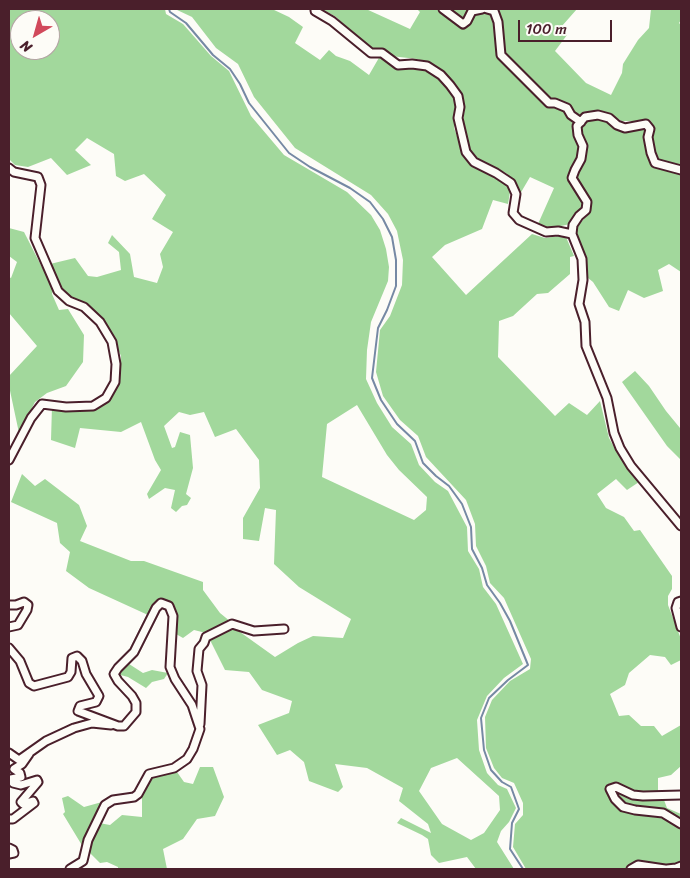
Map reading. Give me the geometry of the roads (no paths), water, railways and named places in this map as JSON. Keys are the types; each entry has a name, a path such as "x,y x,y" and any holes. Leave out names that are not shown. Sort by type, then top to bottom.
{"street":[{"path":"315,9 315,12 332,21 371,53 382,53 398,65 427,66 441,75 458,96 460,108 458,118 466,152 474,162 511,183 516,194 512,213 519,220 546,232 558,231 572,234"},
{"path":"443,9 463,24 472,12 482,9"},
{"path":"487,9 494,11 498,22 501,55 549,103 555,103 567,108 571,115 581,122"},
{"path":"681,170 656,163 651,154 648,138 650,129 646,124 625,128 609,118 598,115 585,117 578,126 578,135 583,146 581,159 572,178 587,202 586,210 573,225 572,234 582,259 584,280 579,304 585,322 586,346 607,398 614,433 620,448 631,466 681,526"},
{"path":"9,168 14,172 38,177 41,185 35,238 58,291 69,301 84,308 100,322 112,342 116,364 115,382 106,398 93,406 66,407 42,404 31,418 9,460"},
{"path":"681,601 678,602 676,608 681,627"},
{"path":"9,604 16,605 24,602 28,605 18,625 9,627"},
{"path":"9,753 19,760 46,740 74,728 92,723 124,726 130,721 136,712 136,703 114,674 134,652 156,608 161,603 169,606 172,616 170,667 175,679 192,705 200,729"},
{"path":"70,869 83,861 88,840 105,805 113,800 134,797 138,794 149,774 174,768 187,759 193,749 200,729 202,686 197,671 199,649 206,638 232,624 254,630 284,629"},
{"path":"9,648 20,661 29,683 34,686 68,676 71,672 72,658 77,656 82,661 86,674 100,696 96,702 80,706 78,711 118,726"},
{"path":"9,819 13,819 34,803 33,801 23,804 22,802 38,782 37,780 21,785 13,783 11,779 21,777 20,773 14,769 22,764 29,754"},
{"path":"681,795 644,796 634,795 616,786 610,789 615,799 623,807 663,813 681,824"},
{"path":"9,848 14,852 9,854"},
{"path":"631,869 638,865 666,869 681,866"}],"waterway":[{"path":"169,9 170,12 186,23 213,55 230,69 249,103 289,153 310,167 350,188 370,202 383,219 392,237 396,260 396,286 378,328 372,378 381,400 397,424 415,441 423,463 449,486 462,504 471,527 472,549 482,568 487,585 510,621 528,665 489,698 481,718 484,750 491,770 502,782 511,787 519,809 512,823 510,849 523,869"}]}
